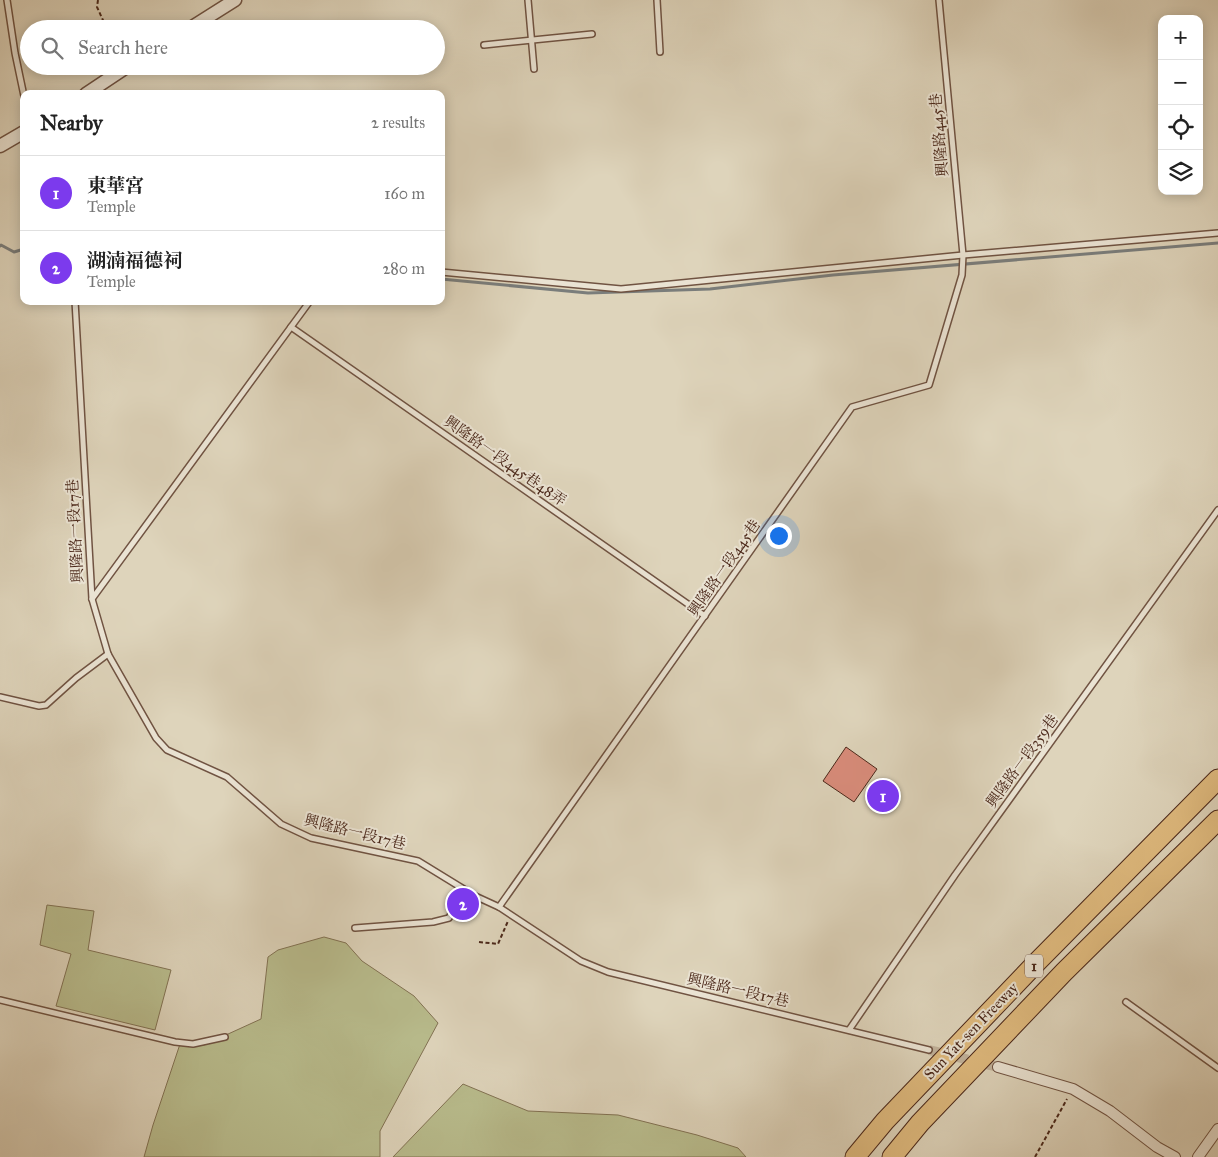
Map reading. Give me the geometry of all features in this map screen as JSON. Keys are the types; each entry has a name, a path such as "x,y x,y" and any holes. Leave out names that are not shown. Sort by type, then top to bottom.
{"highway":[{"name":"Sun Yat-sen Freeway","path":"855,1157 885,1121 1038,961 1218,779"},
{"name":"Sun Yat-sen Freeway","path":"892,1157 920,1124 1064,972 1218,820"}],"street":[{"path":"203,20 235,0"},
{"path":"92,90 114,75"},
{"path":"0,146 20,134"},
{"path":"998,1067 1073,1088 1110,1111 1157,1148 1175,1157"},
{"path":"1198,1157 1218,1129"}],"lane":[{"path":"7,0 23,90"},
{"path":"528,0 534,69"},
{"path":"656,0 660,52"},
{"name":"興隆路445巷","path":"939,0 963,257 962,269"},
{"path":"484,45 592,34"},
{"path":"445,272 621,289 1218,233"},
{"name":"興隆路一段445巷","path":"499,907 852,407 928,385 962,275 962,269"},
{"name":"興隆路一段17巷","path":"76,305 92,599 108,654 156,738 168,750 227,777 281,824 312,838 418,861 463,889 511,914 581,961 608,972 930,1050"},
{"path":"92,599 307,305"},
{"name":"興隆路一段445巷48弄","path":"291,327 705,616"},
{"name":"興隆路一段359巷","path":"849,1030 955,875 1218,510"},
{"path":"0,698 39,706 46,705 76,678 108,654"},
{"path":"355,928 433,922 449,918 463,889"},
{"path":"0,1000 175,1042 193,1044 225,1037"},
{"path":"1126,1002 1218,1068"}],"path":[{"path":"98,0 97,7 103,20"},
{"path":"479,942 498,944 511,914"},
{"path":"1035,1157 1073,1088"}],"green space":[{"path":"47,905 94,911 88,950 171,970 155,1030 56,1006 71,954 40,945"},
{"path":"324,937 346,943 362,961 414,996 438,1023 380,1131 380,1157 144,1157 181,1041 204,1045 261,1019 268,957 278,950"},
{"path":"463,1084 528,1111 618,1115 697,1135 738,1148 746,1157 393,1157"}],"building":[{"path":"846,747 877,769 854,802 823,781"}],"waterway":[{"path":"445,279 588,293 710,289 833,275 1218,243"},
{"path":"0,246 14,252 20,250"}],"tunnel":[{"path":"929,1050 998,1067"}],"place":[{"name":"東華宮","path":"883,796"},
{"name":"湖湳福德祠","path":"463,904"}]}
